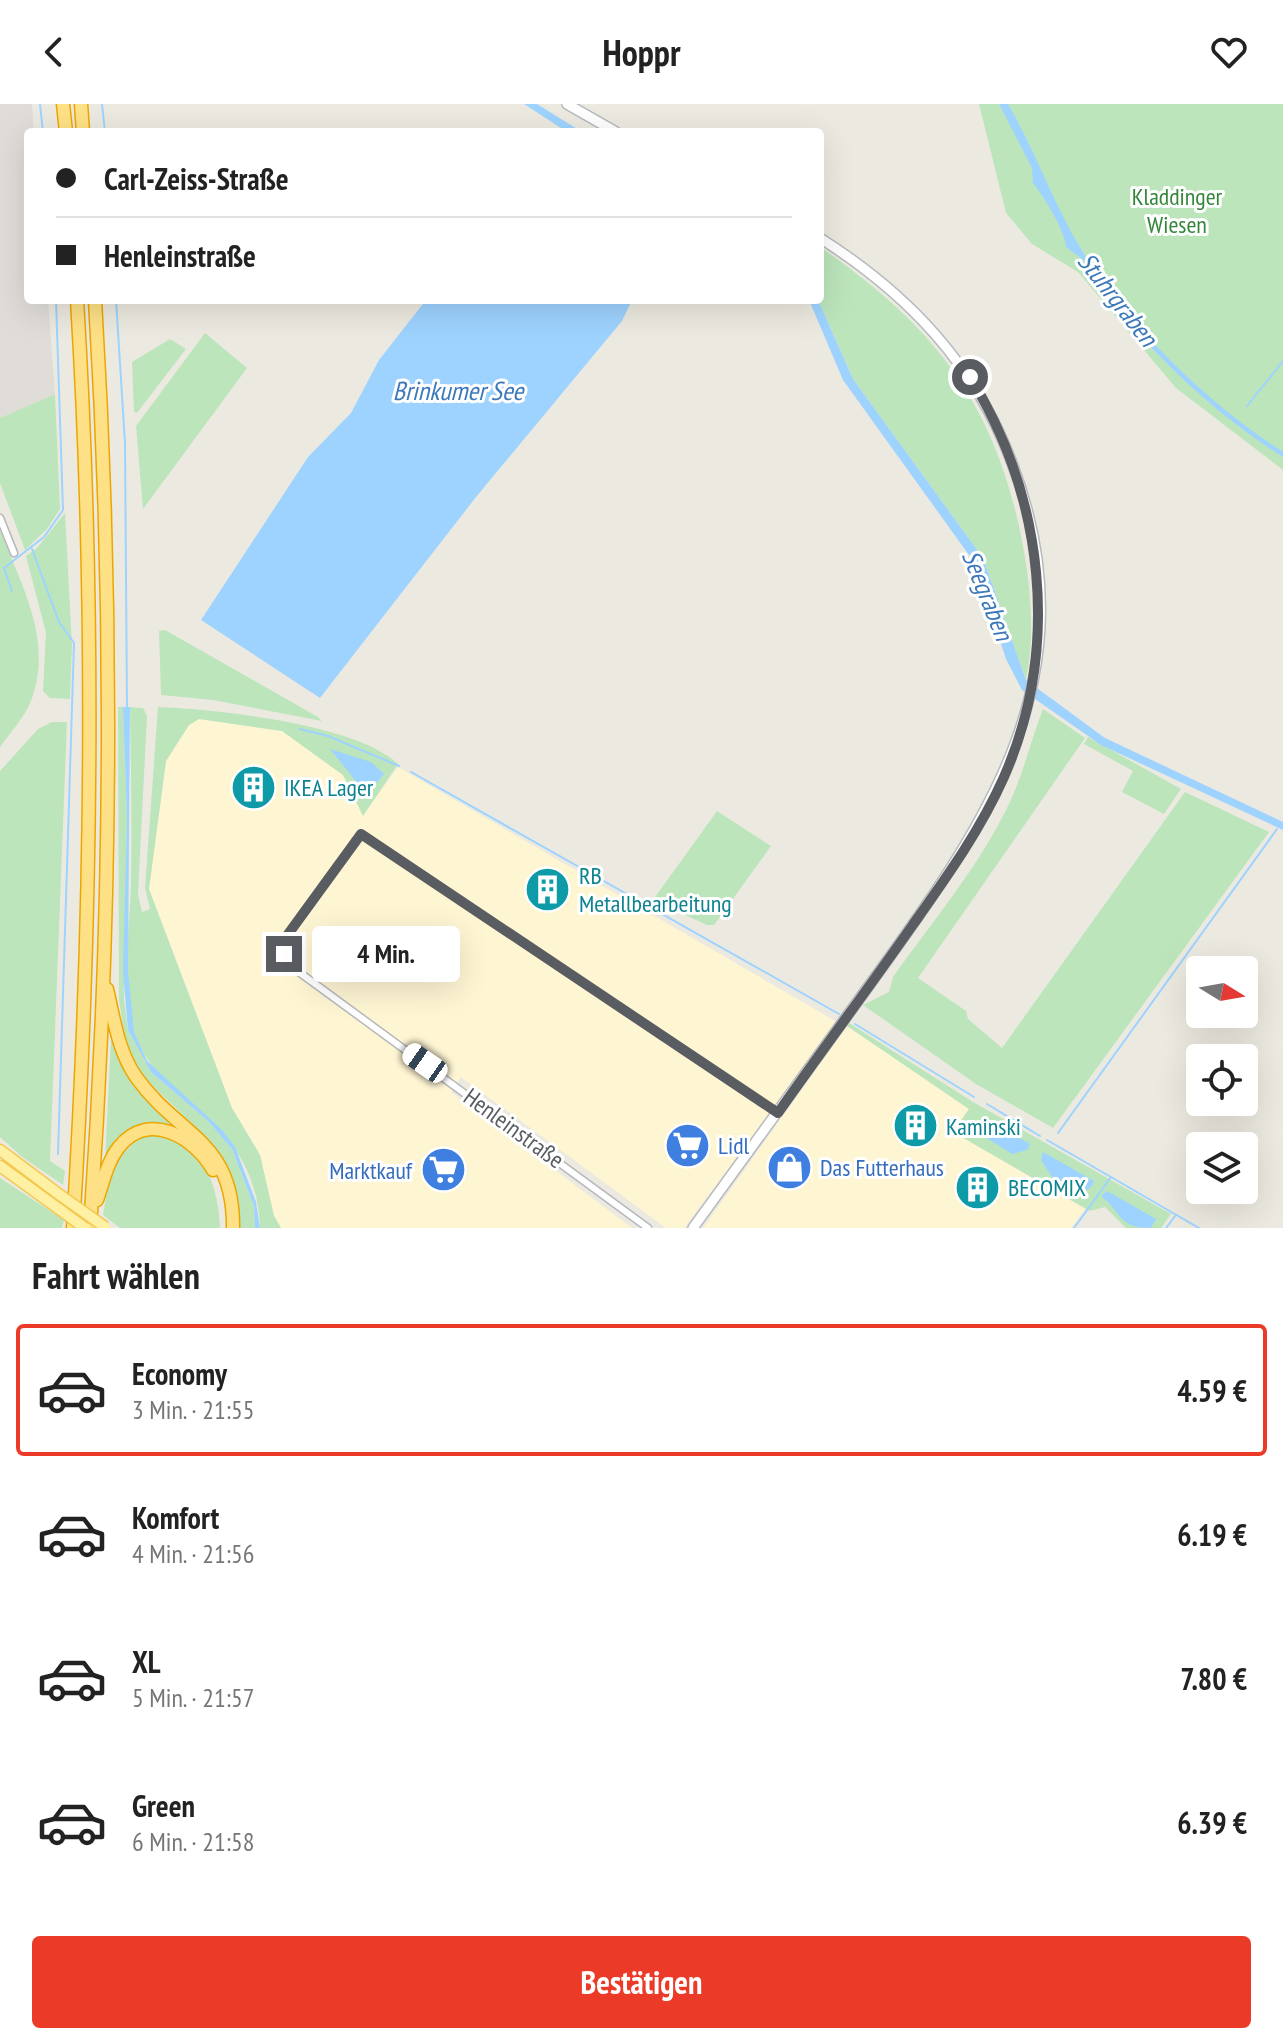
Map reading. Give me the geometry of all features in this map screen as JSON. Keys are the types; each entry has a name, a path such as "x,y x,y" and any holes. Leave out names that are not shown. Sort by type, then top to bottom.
{"highway":[{"path":"63,104 66,128"},
{"path":"81,104 83,128"},
{"path":"73,1228 83,1046 88,849 86,508 77,304"},
{"path":"89,1224 103,971 107,724 104,493 95,304"},
{"path":"103,971 126,1062 154,1097 211,1151 229,1190 233,1228"},
{"path":"89,1224 119,1147 141,1132 160,1130 183,1136 206,1159 221,1187 226,1228"}],"main road":[{"path":"567,104 609,128"},
{"path":"693,1228 974,836 1005,775 1033,679 1038,624 1035,551 1022,491 999,431 970,377 926,322 884,282 824,241"},
{"path":"0,1150 105,1228"},
{"path":"0,1166 59,1209 89,1224"}],"street":[{"path":"0,518 14,553"},
{"name":"Henleinstraße","path":"648,1228 292,967 284,954 286,937 361,834 778,1113"}],"shaded area":[{"path":"0,104 32,104 34,128 24,128 24,304 48,304 55,394 0,418"},
{"path":"199,719 282,731 343,775 363,815 398,767 837,1022 684,1228 666,1228 461,1077 451,1092 632,1228 281,1228 274,1216 260,1155 232,1108 149,889 166,761 189,725"},
{"path":"847,1026 969,1109 954,1132 1085,1209 1071,1228 703,1228"}],"green space":[{"name":"Kladdinger Wiesen","path":"979,104 1283,104 1283,470 1176,388 1078,272 1032,244 1006,213"},
{"path":"824,250 897,308 928,340 955,374 978,411 997,451 1012,496 1028,579 1031,613 1026,680 983,558 853,379 820,304 824,304"},
{"path":"205,333 247,368 143,509 136,426"},
{"path":"170,339 186,349 137,413 134,412 132,362"},
{"path":"55,394 60,509 47,529 25,550 0,483 0,418"},
{"path":"65,513 72,645 70,699 50,698 43,691 46,633 26,556 37,548"},
{"path":"0,530 32,613 39,656 31,701 0,747"},
{"path":"165,630 322,721 213,700 161,695 159,631"},
{"path":"118,707 123,707 127,819 124,999 128,1030 151,1072 208,1121 232,1149 254,1206 255,1228 238,1228 220,1156 204,1135 138,1072 124,1033 119,1000"},
{"path":"130,707 143,708 147,716 138,894 142,912 150,909 145,888 158,707 248,715 319,729 351,738 378,750 398,764 363,816 343,775 282,731 199,719 189,725 166,761 149,889 232,1108 260,1155 274,1216 281,1228 260,1228 255,1191 243,1162 227,1139 167,1083 149,1061 130,1019 126,980 131,883"},
{"path":"1043,709 1085,738 918,978 966,1011 968,1019 1002,1048 1185,792 1269,832 1053,1128 976,1084 863,1005 889,992 893,977 995,831 1013,796"},
{"path":"52,722 67,722 50,1161 65,1171 63,1185 0,1137 0,771 38,729"},
{"path":"1088,737 1181,789 1164,814 1122,792 1133,771 1084,744"},
{"path":"717,811 771,846 714,925 707,925 653,900"},
{"path":"849,1023 973,1102 1171,1214 1161,1228 1126,1228 1105,1207 1090,1211 953,1132 969,1109 847,1026"},
{"path":"111,1040 132,1082 186,1130 159,1125 140,1129 131,1134 105,1162"},
{"path":"143,1136 174,1137 195,1153 214,1189 220,1228 120,1228 103,1215 107,1190 117,1162"},
{"path":"0,1178 64,1220 62,1228 0,1228"}],"water":[{"path":"524,104 537,104 576,128 561,128"},
{"path":"999,104 1008,104 1080,247 1112,293 1178,368 1229,413 1283,452 1283,457 1227,417 1172,368 1123,315 1082,259 1066,247 1058,223 1033,183 1032,168"},
{"name":"Brinkumer See","path":"423,304 630,304 622,321 476,497 320,698 201,620 308,457 351,413 379,360"},
{"name":"Seegraben","path":"811,304 820,304 853,379 983,558 1026,680 1105,738 1283,822 1283,830 1101,745 1022,690 1006,659 974,562 843,380"},
{"path":"123,707 130,707 128,971 134,1032 147,1061 222,1130 235,1147 256,1202 260,1228 255,1228 254,1206 232,1149 208,1121 151,1072 128,1030 123,971 127,819"},
{"path":"330,749 371,762 384,774 367,795"},
{"path":"988,1119 1030,1144 1027,1150 1012,1154 982,1135"},
{"path":"1043,1152 1094,1181 1091,1187 1086,1190 1072,1187 1052,1177 1041,1160"},
{"path":"1107,1191 1156,1219 1151,1228 1126,1222 1101,1196"}],"waterway":[{"path":"40,104 43,128"},
{"path":"102,104 105,128"},
{"path":"12,591 4,568 44,537 63,510 56,304"},
{"path":"116,304 125,443 127,708"},
{"path":"1247,406 1283,361"},
{"path":"32,549 59,622 74,643 58,1154"},
{"path":"300,729 328,736 399,766"},
{"path":"411,772 839,1014"},
{"path":"1058,1133 1277,829"},
{"path":"855,1024 974,1097"},
{"path":"987,1104 1040,1136"},
{"path":"1047,1140 1199,1228"},
{"path":"1074,1228 1111,1177"},
{"path":"1166,1228 1175,1216"}],"place":[{"name":"IKEA Lager","path":"253,787"},
{"name":"RB Metallbearbeitung","path":"548,889"},
{"name":"Kaminski","path":"915,1126"},
{"name":"Lidl","path":"687,1145"},
{"name":"Das Futterhaus","path":"789,1167"},
{"name":"Marktkauf","path":"443,1170"},
{"name":"BECOMIX","path":"977,1187"}],"route":[{"path":"284,954 286,937 361,834 778,1113 974,836 1005,775 1022,727 1033,679 1037,638 1035,551 1015,472 999,431 970,377"}],"water label":[{"name":"Stuhrgraben","path":"1118,299"}]}
